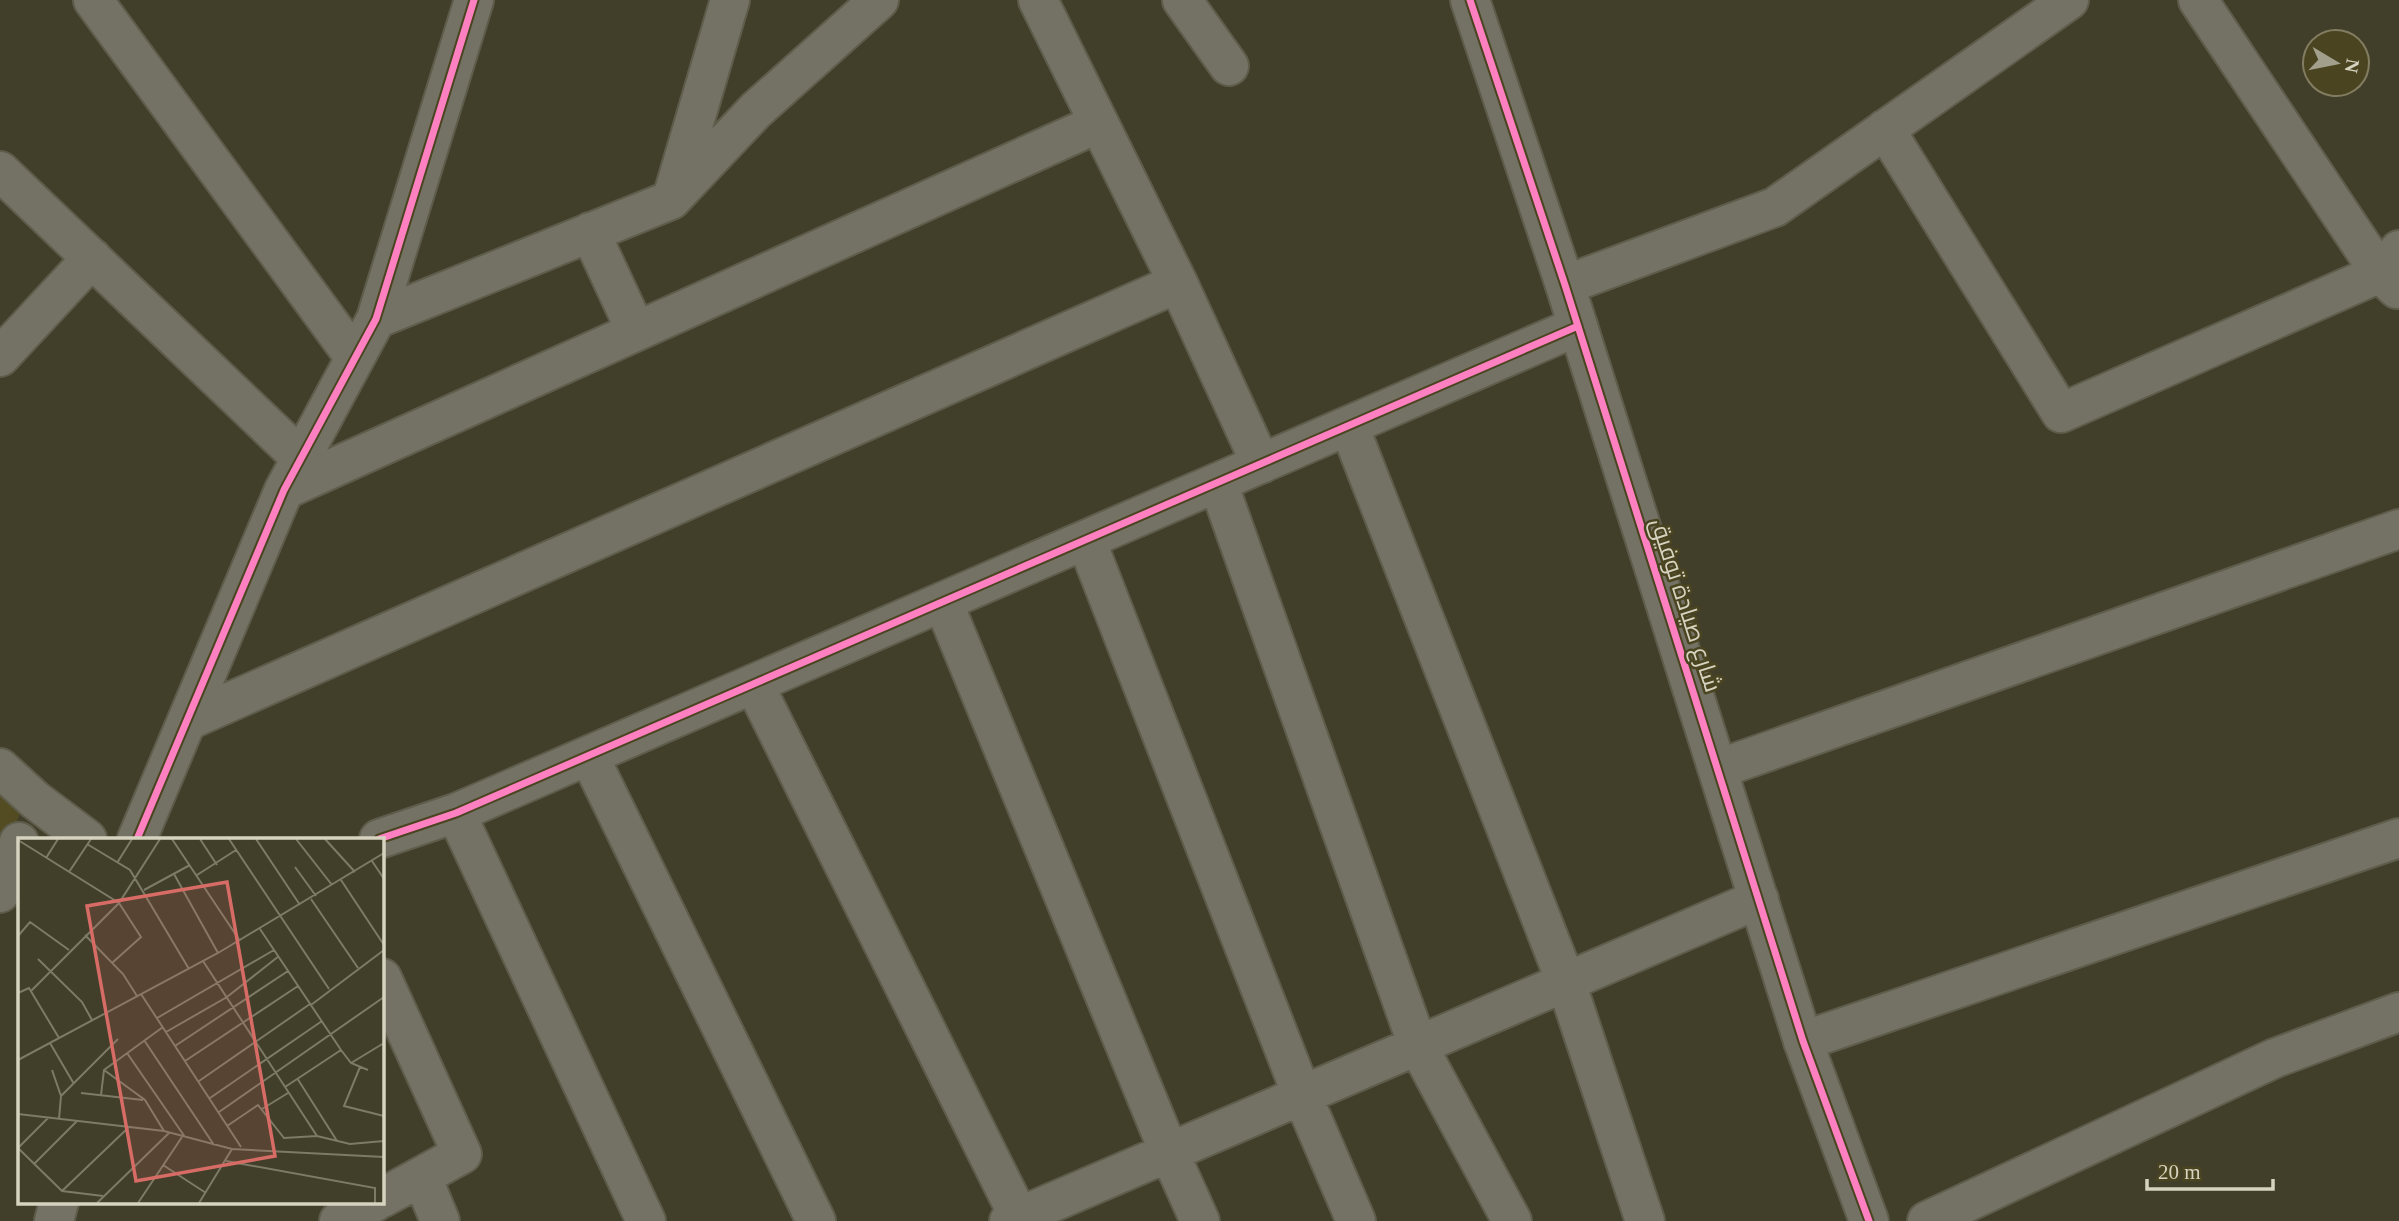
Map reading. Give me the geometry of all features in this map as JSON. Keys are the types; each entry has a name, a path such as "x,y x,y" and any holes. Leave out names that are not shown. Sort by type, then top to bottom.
{"street":[{"path":"93,0 355,358"},
{"path":"671,200 730,0"},
{"path":"376,319 671,200 756,110 879,0"},
{"path":"1038,0 1178,283 1261,464"},
{"path":"1182,0 1228,66"},
{"name":"شارع صيادة توفيق","path":"1470,0 1565,285 1803,1041 1869,1221"},
{"path":"1565,285 1775,207 2069,0"},
{"path":"1885,129 2061,413 2393,271 2198,0"},
{"path":"136,838 292,474 376,319 463,9"},
{"path":"292,474 636,331 1099,123"},
{"path":"0,171 92,258 292,474"},
{"path":"590,232 636,331"},
{"path":"0,357 92,258"},
{"path":"189,720 1178,283"},
{"path":"382,838 456,813 1578,327"},
{"path":"1349,426 1566,982 1645,1221"},
{"path":"1217,483 1418,1045 1512,1221"},
{"path":"1718,769 2399,528"},
{"path":"1086,540 1302,1095 1356,1221"},
{"path":"943,602 1169,1153 1200,1221"},
{"path":"754,684 1017,1220 1759,900"},
{"path":"589,756 816,1221"},
{"path":"0,768 35,800 86,838"},
{"path":"21,838 35,800"},
{"path":"456,813 646,1221"},
{"path":"1803,1041 2399,838"},
{"path":"0,893 18,846"},
{"path":"383,980 463,1154 383,1197"},
{"path":"1927,1221 2275,1058 2399,1012"},
{"path":"422,1177 440,1221"},
{"path":"54,1221 58,1204"},
{"path":"339,1221 371,1204"}],"shaded area":[{"path":"0,794 20,813 0,863"}],"cycle path":[{"path":"137,838 284,490 376,319 474,0"},
{"path":"1470,0 1565,285 1803,1041 1869,1221"},
{"path":"382,838 456,813 1578,326"}]}
